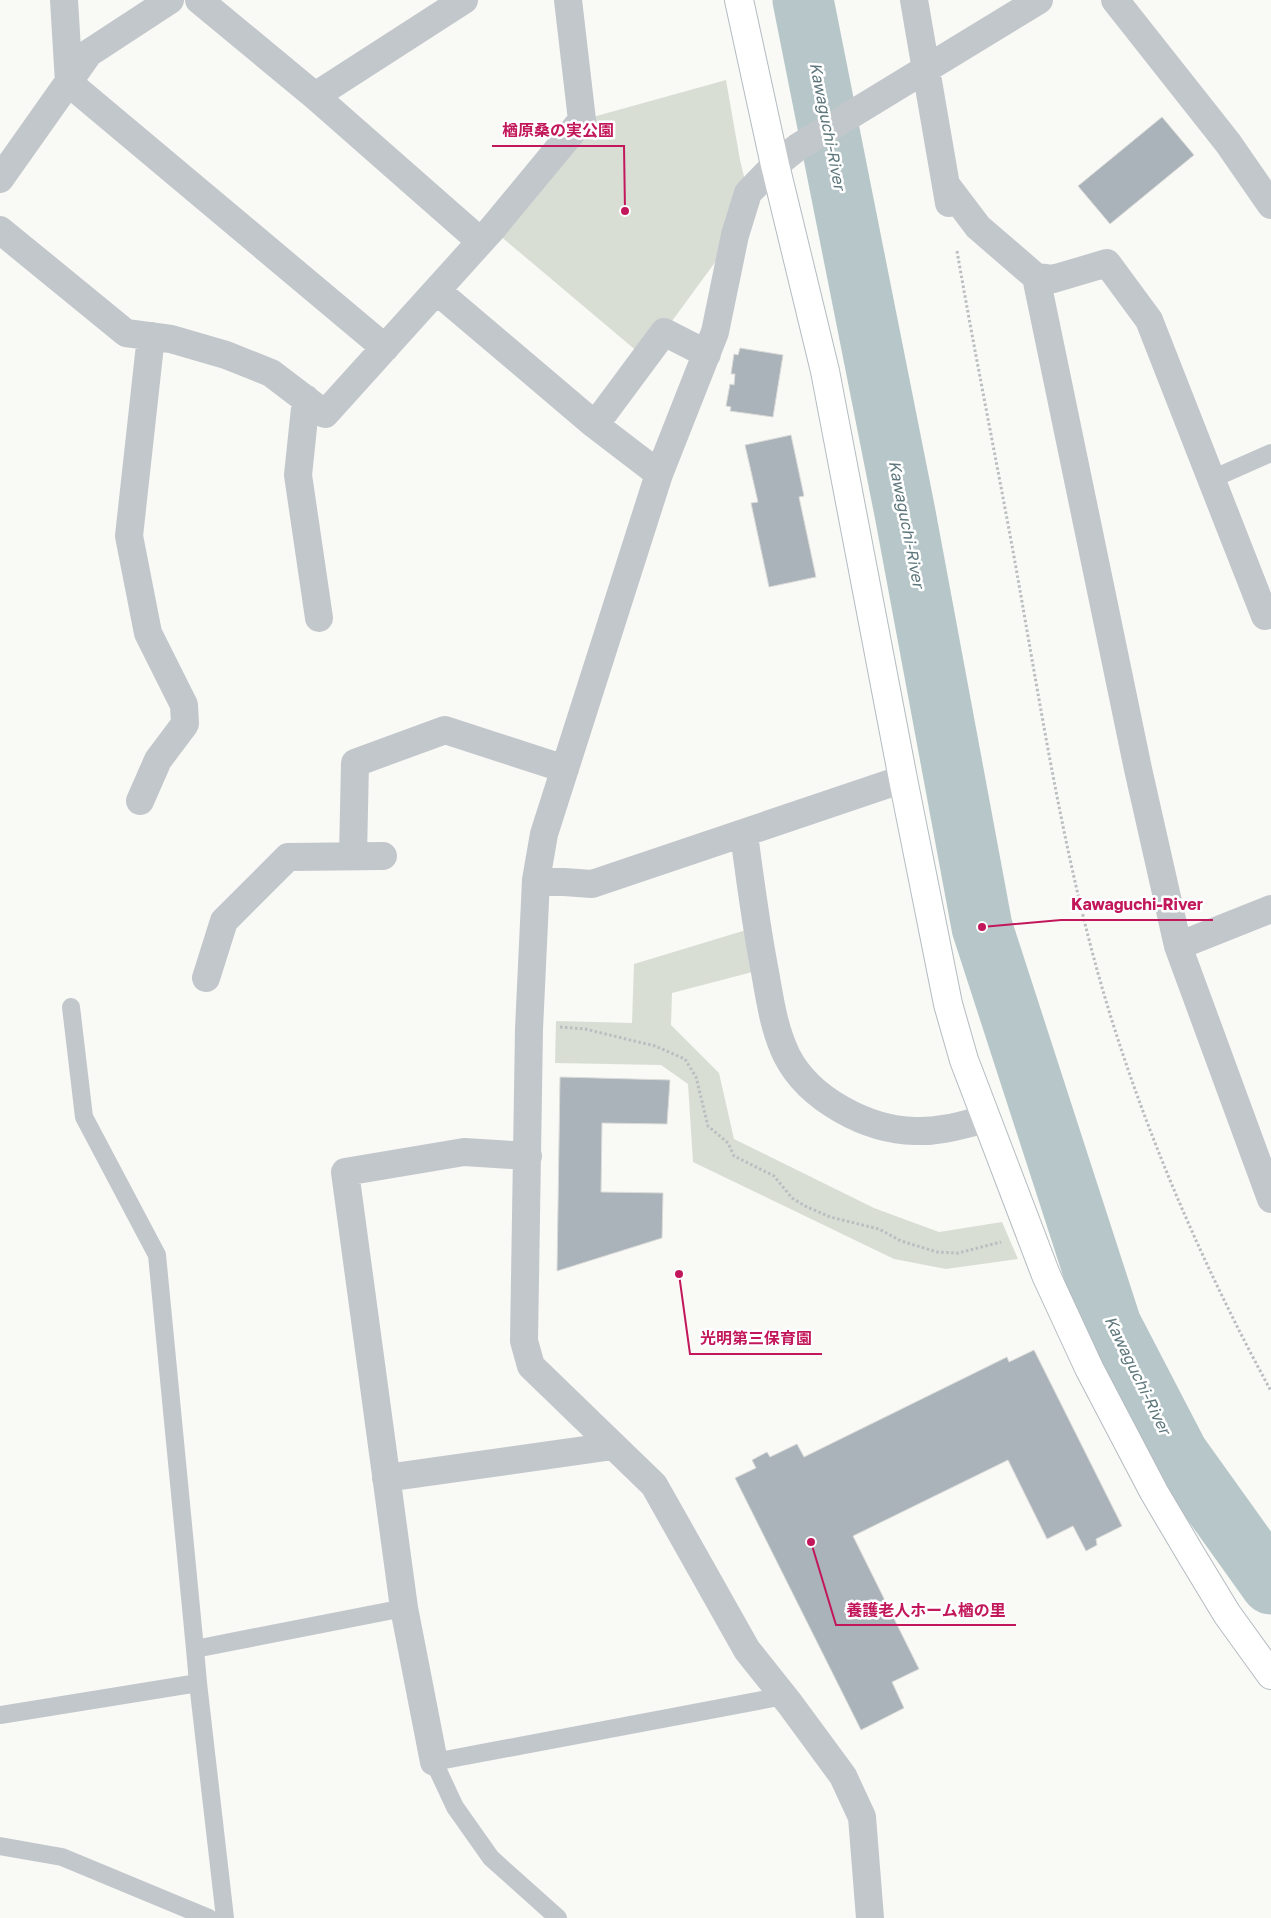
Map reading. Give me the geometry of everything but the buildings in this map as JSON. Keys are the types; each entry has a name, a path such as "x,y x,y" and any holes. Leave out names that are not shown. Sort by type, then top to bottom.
{"street":[{"path":"64,0 69,83 385,348"},
{"path":"0,179 89,53 170,0"},
{"path":"199,0 315,96 480,241"},
{"path":"315,96 464,0"},
{"path":"0,230 126,333 171,339 226,355 271,373 325,414 437,291 582,120 568,0"},
{"path":"739,0 775,165 825,371 948,1004 964,1060 1046,1275 1120,1431 1227,1614 1271,1675"},
{"path":"914,0 920,72 947,186 952,222"},
{"path":"870,1918 862,1817 843,1776 784,1696 747,1650 654,1485 531,1366 524,1341 530,1029 536,880 544,834 659,474 715,332 735,235 748,193 775,165 798,147 1039,0"},
{"path":"1115,0 1228,143 1271,205"},
{"path":"947,186 978,228 1036,277 1053,279 1107,262 1150,320 1269,621"},
{"path":"1036,277 1138,768 1178,946 1271,1199"},
{"path":"437,291 596,425 659,474"},
{"path":"596,425 664,332 707,354"},
{"path":"140,801 158,760 185,724 184,705 148,633 129,536 151,336"},
{"path":"306,399 298,475 319,618"},
{"path":"353,856 355,763 445,730 564,769"},
{"path":"536,880 592,884 903,779"},
{"path":"744,834 756,927 773,1017 787,1056 805,1083 834,1107 872,1123 914,1132 949,1129 986,1118"},
{"path":"206,978 224,921 288,857 383,856"},
{"path":"1178,946 1271,909"},
{"path":"434,1762 404,1608 345,1172 464,1152 528,1156"},
{"path":"386,1478 613,1446"}],"lane":[{"path":"1212,478 1271,453"},
{"path":"70,1007 84,1117 157,1255 198,1683 225,1918"},
{"path":"195,1649 404,1608"},
{"path":"0,1715 198,1683"},
{"path":"558,1918 491,1858 455,1807 434,1762 784,1696"},
{"path":"0,1846 62,1858 209,1918"}],"path":[{"path":"952,222 1064,830 1096,967 1119,1042 1157,1144 1193,1232 1271,1391"},
{"path":"530,1029 551,1026 585,1029 655,1046 685,1059 696,1077 708,1126 728,1143 734,1156 774,1176 792,1198 805,1206 830,1217 879,1229 901,1241 937,1252 958,1252 1002,1242"}],"shaded area":[{"path":"726,80 740,160 748,193 735,235 645,358 492,229 582,120"},
{"path":"756,927 764,969 672,993 671,1025 719,1073 734,1139 874,1208 939,1232 1002,1222 1018,1259 946,1269 894,1259 693,1162 688,1084 661,1065 555,1063 556,1021 632,1023 634,964"}],"waterway":[{"name":"Kawaguchi-River","path":"803,0 905,513 982,927 1111,1325 1178,1454 1271,1584"}],"place":[{"name":"楢原桑の実公園","path":"625,211"},
{"name":"Kawaguchi-River","path":"982,927"},
{"name":"光明第三保育園","path":"679,1274"},
{"name":"養護老人ホーム楢の里","path":"811,1542"}]}
